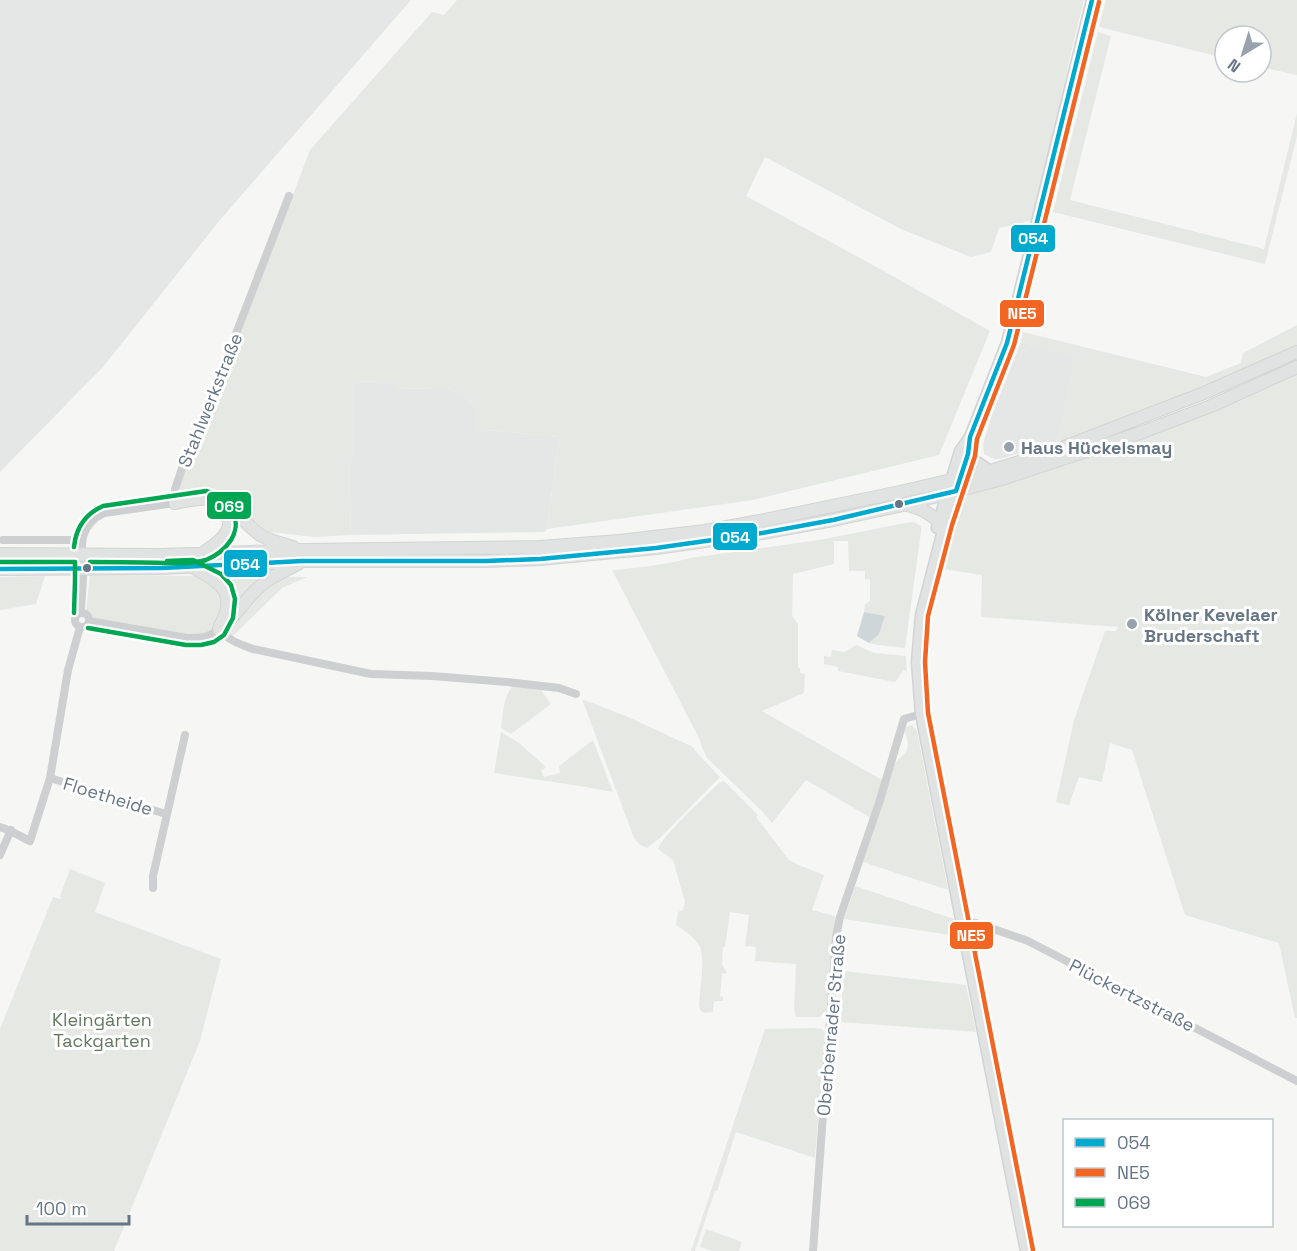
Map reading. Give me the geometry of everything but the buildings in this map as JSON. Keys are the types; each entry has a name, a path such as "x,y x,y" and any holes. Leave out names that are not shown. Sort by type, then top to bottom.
{"main road":[{"path":"1026,1251 921,714 917,663 919,630 956,478 960,452 970,437 1007,343 1092,0"},
{"path":"0,569 191,567 303,556 540,547 705,531 990,471 1051,452 1127,423 1204,393 1297,352"},
{"path":"0,554 202,554 486,561 540,559 706,542 833,520 903,505 1002,479 1140,433 1211,406 1297,367"},
{"path":"956,478 968,454 970,437"},
{"path":"968,454 990,471"},
{"path":"933,567 932,557 938,521 952,492"},
{"path":"202,554 224,538 229,521 224,511 207,498"},
{"path":"175,503 214,499 232,508 261,535 303,556"},
{"path":"903,505 921,508 938,521"},
{"path":"219,629 230,622 254,591 303,556"},
{"path":"191,567 217,580 225,589 228,601 226,615 219,629"}],"street":[{"name":"Stahlwerkstraße","path":"175,503 175,489 189,451 289,196"},
{"path":"81,613 83,579 81,540 94,518 104,513 175,503"},
{"path":"3,540 81,540"},
{"path":"81,613 88,621"},
{"path":"81,613 75,617 75,623 84,627 88,621"},
{"path":"88,621 187,638 212,635 219,629 226,637 244,646 372,674 507,682 559,688 576,694"},
{"path":"0,827 11,830 17,836 30,841 50,778 68,670 80,627"},
{"name":"Oberbenrader Straße","path":"813,1251 836,937 840,917 879,803 904,719 921,714"},
{"name":"Floetheide","path":"153,888 153,876 185,735"},
{"name":"Floetheide","path":"50,778 166,814"},
{"path":"0,855 11,830"},
{"name":"Plückertzstraße","path":"963,922 976,923 1028,941 1297,1081"}],"shaded area":[{"path":"0,0 411,0 220,220 103,367 0,472"},
{"path":"1021,342 1075,356 1058,441 994,459 984,454 983,444 993,412"},
{"path":"395,381 396,389 446,388 463,394 476,410 476,429 559,437 547,529 544,532 351,535 349,461 354,454 353,382"},
{"path":"864,612 885,616 879,634 869,643 857,636"}],"green space":[{"path":"457,0 1084,0 1034,220 999,228 991,252 971,257 901,229 765,157 746,196 990,331 939,455 753,500 547,529 559,437 476,429 476,410 463,394 446,388 395,389 395,381 353,382 354,455 349,461 351,535 315,537 268,532 223,495 186,494 178,488 224,376 310,150 432,12 444,15"},
{"path":"1106,0 1297,0 1297,75 1273,70 1273,24 1213,24 1213,55 1099,27"},
{"path":"1098,32 1111,36 1070,200 1264,249 1297,113 1297,136 1265,264 1053,212"},
{"path":"1297,325 1297,347 1143,413 1061,442 1058,441 1074,356 1021,342 1023,332 1206,377 1241,363 1243,353"},
{"path":"1297,372 1297,1018 1295,1018 1279,943 1185,915 1132,750 1110,743 1102,782 1079,777 1069,805 1056,802 1074,720 1105,631 1116,631 1118,627 981,617 982,575 943,569 939,578 960,503 969,494 1141,437"},
{"path":"914,522 921,526 921,532 905,648 869,643 879,634 885,616 864,612 865,604 870,601 870,579 865,579 865,571 849,571 848,541 834,541 834,564 793,574 792,616 798,624 798,668 800,668 800,673 805,674 804,693 762,711 882,780 871,818 806,780 772,823 707,758 700,740 612,570 819,540"},
{"path":"90,575 307,577 282,588 235,634 208,646 154,641 96,625 86,612"},
{"path":"45,576 36,604 0,610 0,577"},
{"path":"856,645 874,653 906,656 907,672 904,670 895,682 838,671 838,667 824,664 824,656 831,657 832,650 845,652"},
{"path":"513,686 540,689 551,704 511,734 501,728 505,700"},
{"path":"582,699 693,747 720,777 661,837 647,848 640,845 634,838"},
{"path":"912,725 917,731 948,890 863,862 893,765 905,753 908,746 904,730"},
{"path":"501,732 519,743 546,767 541,771 544,777 560,773 559,766 593,740 613,792 494,773"},
{"path":"724,781 758,815 756,817 789,860 824,875 812,910 837,918 830,962 827,1010 819,1017 796,1017 794,1009 796,964 755,961 756,947 745,946 749,915 730,912 725,947 723,947 722,964 727,973 722,974 720,996 723,997 723,1001 714,1001 713,1012 704,1013 700,1010 702,967 700,947 690,935 676,925 678,912 683,910 685,902 673,860 658,849 667,835 685,816 719,783"},
{"name":"Kleingärten Tackgarten","path":"70,869 105,883 95,912 221,959 200,1041 114,1251 0,1251 0,1029 53,897 62,899 60,896"},
{"path":"855,886 954,919 957,936 844,919"},
{"path":"843,971 966,985 976,1032 841,1022"},
{"path":"816,1028 825,1032 815,1158 736,1132 695,1251 691,1251 765,1029"},
{"path":"706,1229 742,1242 739,1251 712,1251 700,1247"}],"transit line":[{"name":"054","path":"0,569 162,568 302,561 540,559 656,548 762,533 833,520 956,491 968,454 970,437 1007,343 1092,0"},
{"name":"NE5","path":"1033,1250 928,713 925,662 928,616 952,525 975,456 977,439 1014,345 1099,2"},
{"name":"069","path":"74,547 79,527 86,517 103,506 206,491 223,499 236,520 231,540 220,552 206,560 180,563 90,562"},
{"name":"069","path":"88,628 186,645 214,642 224,635 233,618 235,599 231,585 221,574 193,560 167,561"},
{"name":"069","path":"0,562 75,562 74,613"}],"place":[{"name":"Haus Hückelsmay","path":"1009,447"},
{"name":"Kölner Kevelaer Bruderschaft","path":"1132,624"}]}
